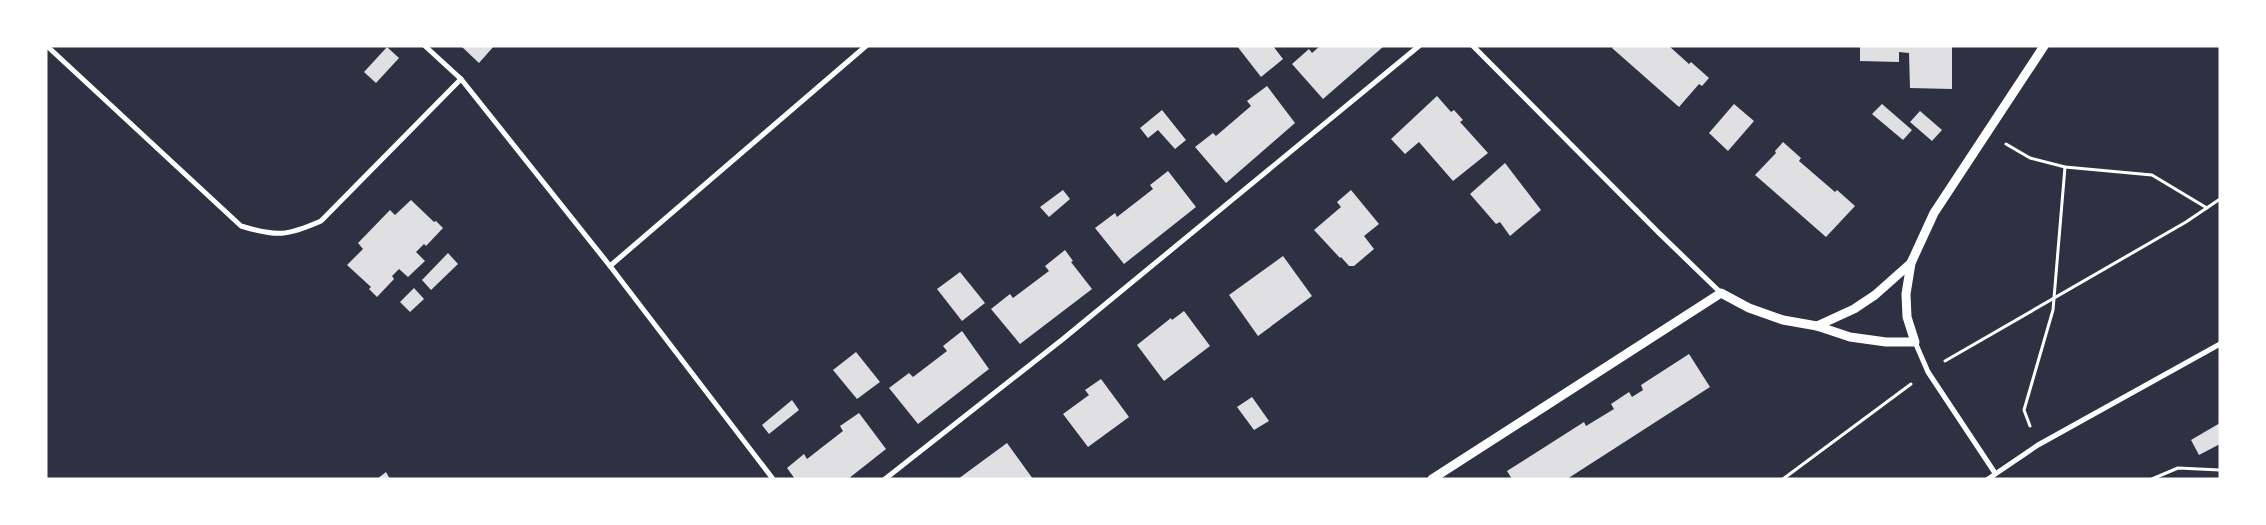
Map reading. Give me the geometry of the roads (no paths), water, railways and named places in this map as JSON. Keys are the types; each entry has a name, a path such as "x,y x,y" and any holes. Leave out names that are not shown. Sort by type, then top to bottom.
{"street":[{"path":"47,46 242,226 269,234 298,231 321,221 461,79"},
{"path":"425,46 461,79 610,266 774,479"},
{"path":"610,266 866,46"},
{"path":"885,479 1062,339 1419,46"},
{"path":"1473,46 1659,234 1722,293 1749,308 1784,320 1816,326 1850,337 1886,342 1915,342"},
{"path":"1995,473 1928,372 1907,317 1906,294 1911,263 1934,212 2044,46"},
{"path":"1816,326 1854,309 1875,295 1911,263"},
{"path":"1432,479 1722,293"},
{"path":"1988,479 2038,445 2220,344"}]}
